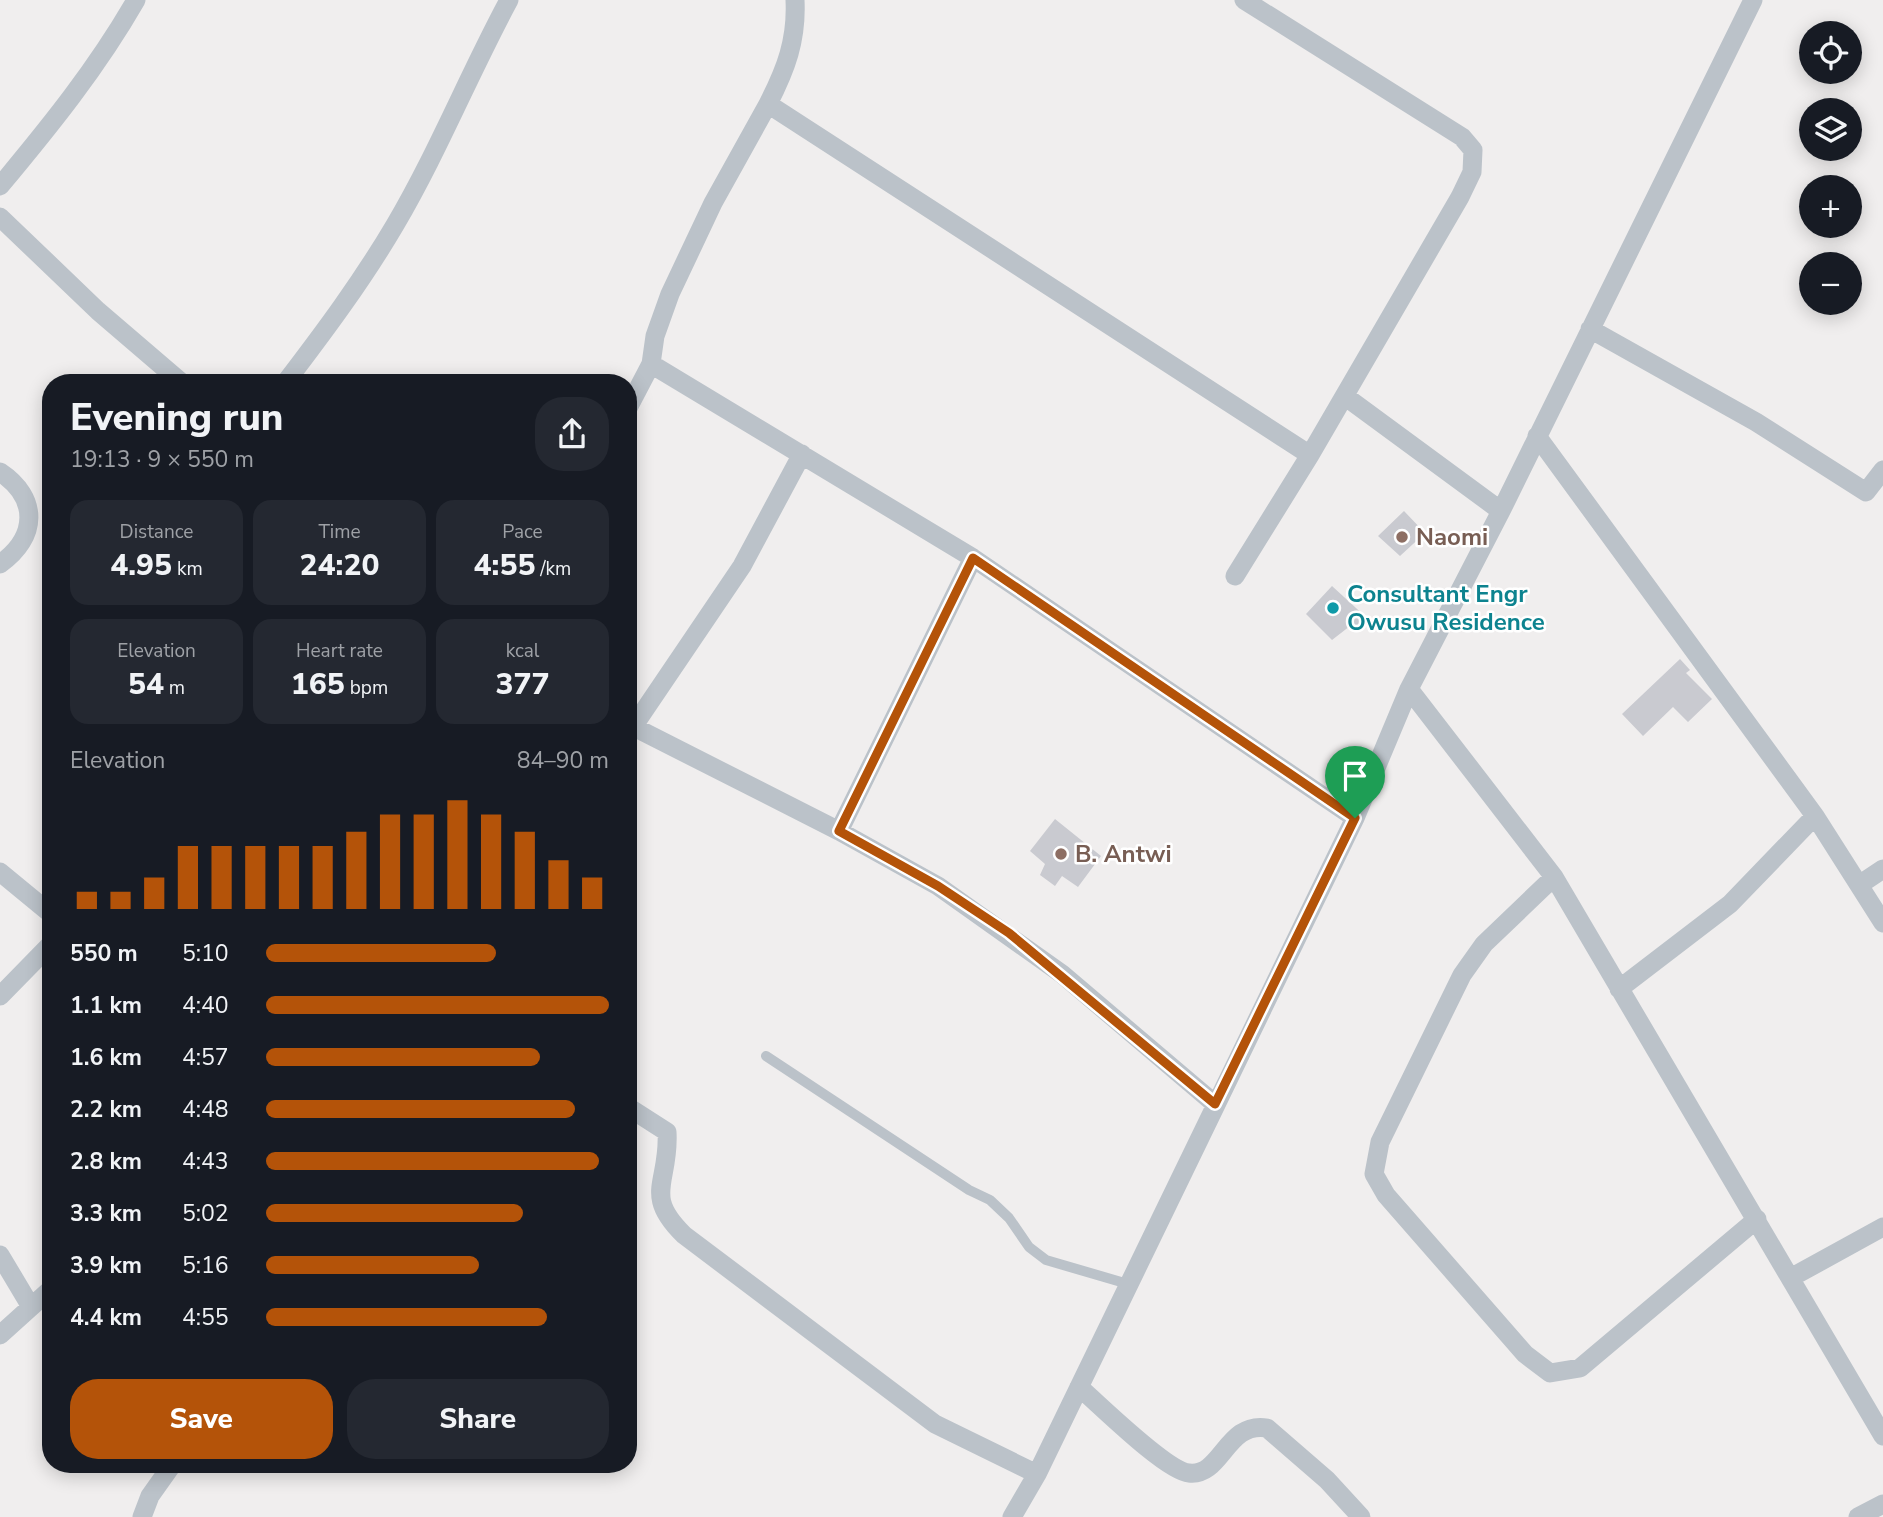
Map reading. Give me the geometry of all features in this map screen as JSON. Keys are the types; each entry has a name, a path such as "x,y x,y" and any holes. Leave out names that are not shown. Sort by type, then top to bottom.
{"street":[{"path":"0,186 68,104 105,54 136,0"},
{"path":"292,374 344,304 395,225 450,120 481,49 509,0"},
{"path":"637,391 651,364 655,336 670,294 713,203 768,104 789,60 796,21 795,0"},
{"path":"1235,576 1346,397 1460,197 1472,172 1473,150 1462,137 1244,0"},
{"path":"1012,1517 1037,1474 1355,818 1409,689 1501,511 1753,0"},
{"path":"768,104 1310,455"},
{"path":"0,217 98,311 172,374"},
{"path":"1590,329 1756,422 1866,492 1883,470"},
{"path":"651,364 973,558 1355,818"},
{"path":"1346,397 1501,511"},
{"path":"1537,436 1815,816 1883,923"},
{"path":"637,716 742,566 802,454"},
{"path":"0,472 10,478 26,500 31,519 27,534 0,564"},
{"path":"839,831 973,558"},
{"path":"1409,689 1554,877 1792,1277 1883,1436"},
{"path":"637,728 839,831 938,886 1009,933 1215,1104"},
{"path":"1619,989 1730,904 1815,816"},
{"path":"1859,885 1883,869"},
{"path":"0,872 42,907"},
{"path":"1554,877 1484,944 1462,975 1380,1142 1374,1174 1385,1195 1525,1353 1550,1373 1580,1367 1757,1219"},
{"path":"0,996 42,953"},
{"path":"637,1113 667,1132 668,1154 659,1199 665,1216 684,1235 935,1424 1037,1474"},
{"path":"1792,1277 1883,1227"},
{"path":"0,1255 31,1307"},
{"path":"0,1335 42,1297"},
{"path":"1079,1387 1156,1455 1188,1474 1203,1471 1240,1432 1254,1426 1267,1428 1327,1480 1361,1517"},
{"path":"142,1517 150,1496 166,1473"},
{"path":"1858,1517 1883,1504"}],"lane":[{"path":"766,1056 969,1190 990,1200 1009,1217 1029,1247 1046,1260 1128,1284"}],"building":[{"path":"1404,511 1425,533 1400,556 1378,536"},
{"name":"Consultant Engr Owusu Residence","path":"1332,586 1368,619 1356,631 1350,626 1332,640 1306,614"},
{"path":"1680,659 1690,670 1686,673 1712,699 1688,722 1673,707 1643,736 1622,714"},
{"path":"1055,819 1101,856 1078,887 1062,876 1055,886 1040,875 1045,864 1030,851"}],"place":[{"name":"Naomi","path":"1402,537"},
{"name":"Consultant Engr Owusu Residence","path":"1333,608"},
{"name":"B. Antwi","path":"1061,854"}],"route":[{"path":"973,558 1355,818 1215,1104 1062,974 1009,933 938,886 839,831 973,558"}]}
